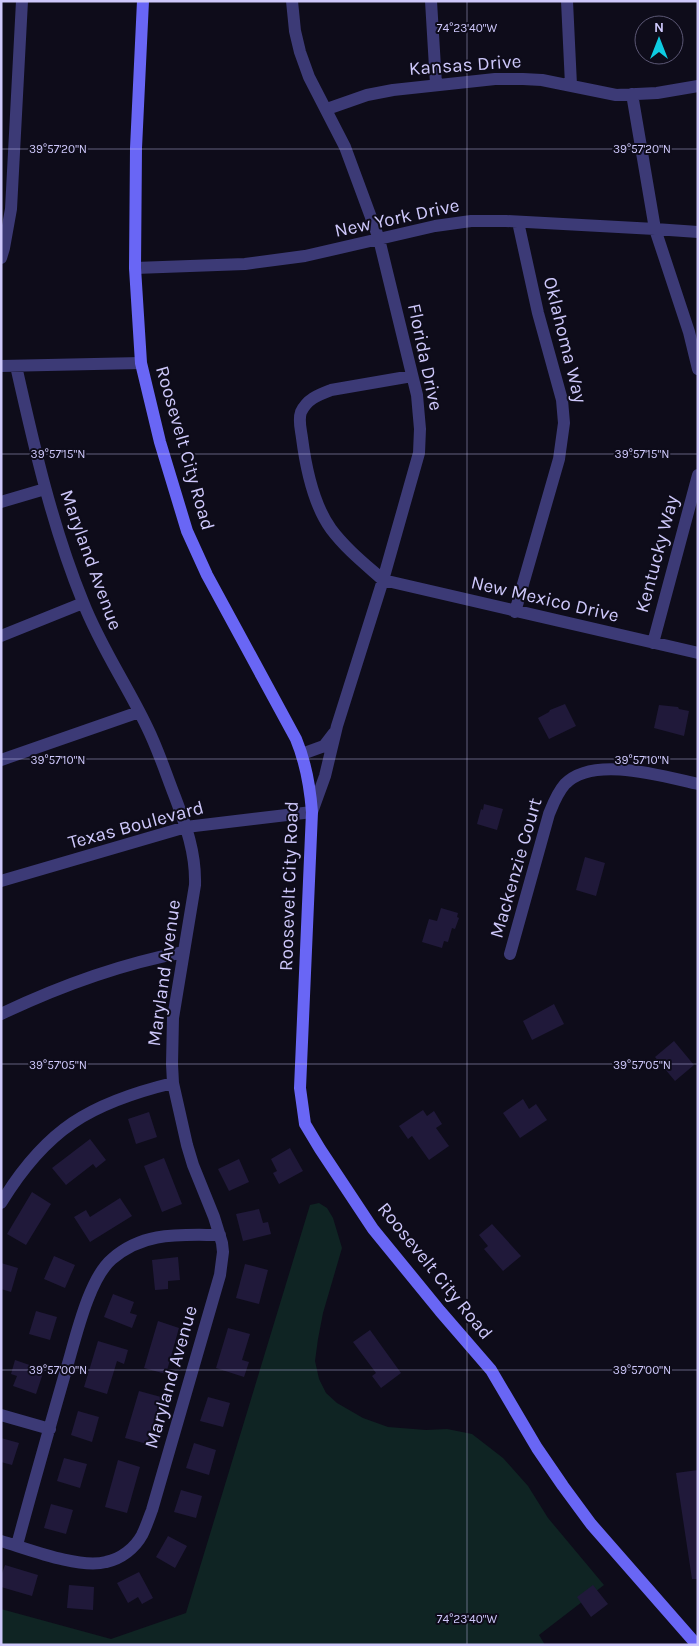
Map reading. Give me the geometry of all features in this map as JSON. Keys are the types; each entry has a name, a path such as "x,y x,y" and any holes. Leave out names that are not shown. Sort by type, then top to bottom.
{"street":[{"path":"1,258 11,209 22,1"},
{"name":"Roosevelt City Road","path":"143,1 136,148 135,268 141,363 160,442 187,531 207,575 292,731 302,754 308,778 312,812 300,1088 305,1124 320,1150 373,1229 491,1370 537,1448 585,1516 696,1645"},
{"name":"Florida Drive","path":"292,1 295,31 309,77 327,109 348,155 379,239 412,376 419,412 420,441 419,453 383,580 337,726 325,776 312,812"},
{"path":"431,1 436,84"},
{"path":"567,1 571,85"},
{"name":"Kansas Drive","path":"327,109 367,95 393,90 495,79 523,79 571,85 616,95 657,93 698,86"},
{"path":"632,94 654,228 698,369"},
{"name":"New York Drive","path":"135,268 217,265 305,256 454,223 471,221 654,228 698,232"},
{"name":"Oklahoma Way","path":"516,612 559,459 564,424 562,400 538,313 518,222"},
{"path":"1,366 141,363"},
{"name":"Maryland Avenue","path":"1,1541 76,1562 101,1563 114,1560 126,1553 142,1535 152,1510 220,1274 223,1252 214,1216 189,1154 173,1083 173,1018 192,908 196,871 192,848 152,739 112,664 83,603 54,523 44,489 16,366"},
{"path":"383,580 344,544 331,528 321,511 313,491 304,454 300,414 310,400 319,394 331,390 412,376"},
{"name":"Kentucky Way","path":"653,643 698,475"},
{"path":"1,502 44,489"},
{"name":"New Mexico Drive","path":"383,580 698,653"},
{"path":"1,636 83,603"},
{"path":"1,760 139,712"},
{"name":"Florida Drive","path":"302,754 324,746 330,740 337,726"},
{"name":"Mackenzie Court","path":"510,954 549,814 554,800 566,783 587,771 602,768 632,771 698,784"},
{"name":"Texas Boulevard","path":"1,880 186,828 312,812"},
{"path":"1,1014 30,1000 102,972 184,952"},
{"path":"1,1203 26,1166 57,1134 73,1122 117,1099 173,1083"},
{"path":"17,1545 93,1285 98,1275 110,1260 132,1245 145,1239 170,1235 220,1235"},
{"path":"1,1415 50,1429"}],"green space":[{"path":"319,1203 327,1208 333,1218 342,1248 323,1313 315,1361 319,1379 326,1393 337,1403 363,1418 388,1427 426,1430 447,1429 472,1434 503,1458 528,1486 548,1518 604,1585 539,1635 545,1645 1,1645 1,1609 111,1639 186,1613 310,1205"}],"building":[{"path":"565,704 576,726 549,739 538,718 550,710"},
{"path":"659,705 678,707 679,709 689,711 684,736 654,728"},
{"path":"484,804 503,809 497,830 477,824"},
{"path":"585,857 605,863 596,896 576,890"},
{"path":"441,908 458,913 457,917 459,918 455,929 452,928 448,942 444,941 442,948 422,942 429,919 437,921"},
{"path":"554,1004 564,1024 532,1040 523,1021"},
{"path":"674,1041 694,1065 675,1081 655,1057"},
{"path":"523,1099 529,1109 536,1104 547,1120 520,1138 503,1113"},
{"path":"423,1110 427,1116 434,1111 442,1124 436,1128 449,1146 429,1160 412,1136 408,1139 399,1126"},
{"path":"149,1112 157,1137 136,1144 128,1119"},
{"path":"90,1139 106,1160 96,1168 93,1164 66,1185 52,1168"},
{"path":"290,1148 303,1171 279,1184 273,1173 277,1171 271,1159"},
{"path":"164,1158 182,1204 162,1212 144,1166"},
{"path":"239,1159 249,1182 229,1191 218,1169"},
{"path":"32,1192 51,1204 26,1245 7,1234"},
{"path":"120,1198 132,1216 90,1242 74,1217 86,1210 90,1217"},
{"path":"259,1209 263,1223 268,1222 271,1234 243,1241 236,1214"},
{"path":"492,1224 521,1256 503,1271 484,1249 488,1246 479,1235"},
{"path":"54,1256 75,1265 65,1288 44,1279"},
{"path":"178,1257 180,1280 168,1281 168,1289 155,1290 152,1260"},
{"path":"1,1263 18,1268 11,1292 1,1289"},
{"path":"245,1264 268,1270 259,1304 236,1298"},
{"path":"113,1294 134,1302 130,1313 137,1315 132,1328 104,1317"},
{"path":"36,1311 57,1317 50,1340 29,1334"},
{"path":"158,1321 179,1328 166,1374 144,1368"},
{"path":"228,1328 250,1334 242,1360 249,1362 244,1377 216,1368"},
{"path":"370,1330 401,1373 381,1388 372,1376 376,1373 353,1342"},
{"path":"98,1341 128,1350 124,1364 117,1361 107,1394 84,1387"},
{"path":"15,1360 44,1370 36,1394 13,1386 17,1376 11,1374"},
{"path":"139,1391 161,1397 147,1444 125,1438"},
{"path":"208,1397 230,1403 223,1427 200,1421"},
{"path":"78,1411 99,1417 92,1442 71,1435"},
{"path":"1,1438 19,1443 12,1465 1,1462"},
{"path":"194,1443 216,1450 209,1475 186,1468"},
{"path":"64,1458 87,1464 80,1488 57,1481"},
{"path":"118,1460 140,1467 127,1513 105,1507"},
{"path":"698,1470 698,1579 692,1579 676,1473"},
{"path":"181,1490 202,1496 196,1518 174,1512"},
{"path":"51,1504 73,1510 66,1534 44,1528"},
{"path":"168,1536 187,1546 175,1568 156,1557"},
{"path":"5,1565 38,1575 32,1596 1,1587 1,1576"},
{"path":"139,1572 153,1598 142,1604 138,1597 128,1603 117,1583"},
{"path":"69,1585 94,1587 93,1610 67,1608"},
{"path":"593,1585 608,1604 591,1617 577,1597"}]}
